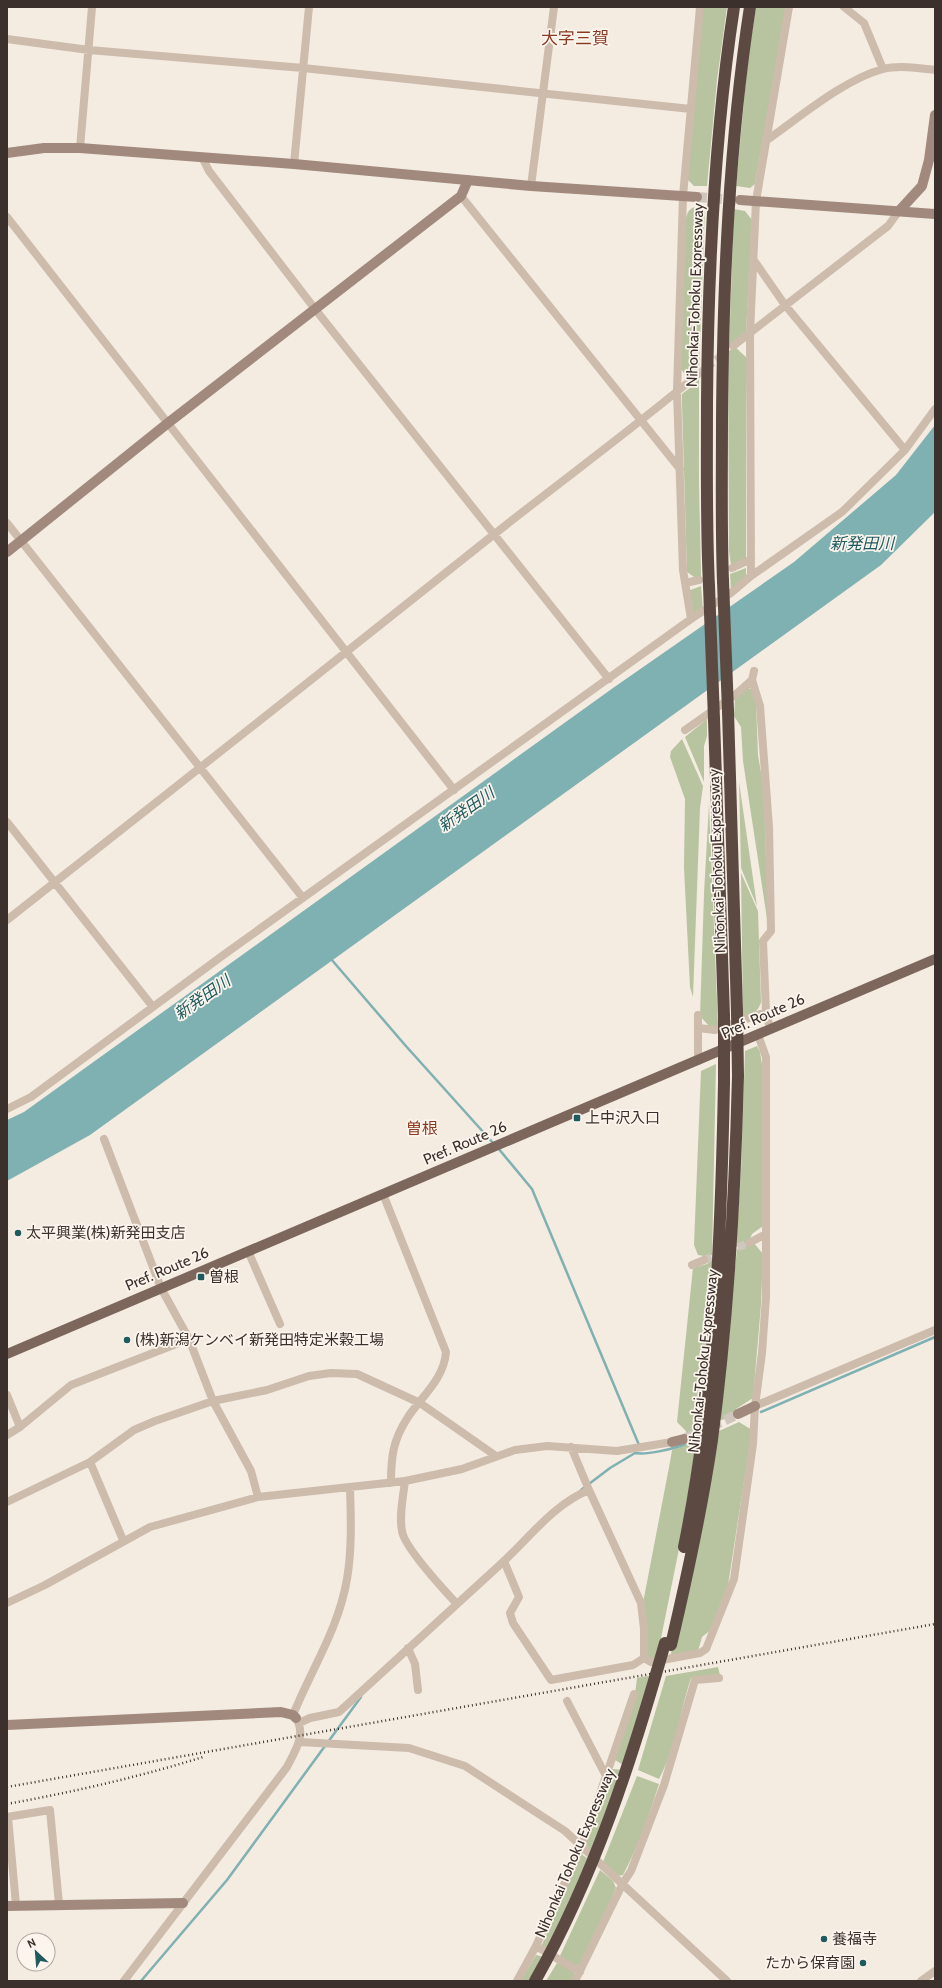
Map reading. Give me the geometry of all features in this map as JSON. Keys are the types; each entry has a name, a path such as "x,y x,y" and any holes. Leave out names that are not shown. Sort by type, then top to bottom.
{"highway":[{"name":"Nihonkai-Tohoku Expressway","path":"668,1644 702,1443 707,1395 719,1223 724,1084 724,1016 714,719 704,583 706,535 708,324 712,225 734,7"},
{"name":"Nihonkai-Tohoku Expressway","path":"668,1644 700,1509 717,1395 732,1238 738,1076 738,1011 723,581 722,332 726,234 739,97 750,7"},
{"name":"Nihonkai Tohoku Expressway","path":"536,1981 584,1881 607,1827 668,1644"},
{"name":"Nihonkai Tohoku Expressway","path":"543,1981 589,1886 616,1821 648,1726 668,1644"}],"main road":[{"name":"Pref. Route 26","path":"7,1354 935,959"}],"street":[{"path":"80,148 92,7"},
{"path":"294,164 309,7"},
{"path":"531,186 554,7"},
{"path":"691,619 683,570 677,391 683,196 700,7"},
{"path":"751,576 750,333 756,201 789,7"},
{"path":"844,7 864,23 883,69"},
{"path":"7,39 89,50 303,68 691,109"},
{"path":"767,140 857,80 883,69 912,67 935,70"},
{"path":"733,346 888,226 899,211 922,186 929,160 935,116"},
{"path":"7,153 44,148 80,148 294,164 531,186 697,197"},
{"path":"202,157 209,171 315,309 609,679"},
{"path":"7,552 168,423 462,196 468,180"},
{"path":"462,196 680,469"},
{"path":"740,200 935,214"},
{"path":"7,217 454,790"},
{"path":"753,259 786,305 905,450"},
{"path":"7,920 494,534 642,420 697,374"},
{"path":"7,1110 31,1097 303,898 842,512 905,450 935,409"},
{"path":"7,523 303,898"},
{"path":"732,568 751,559"},
{"path":"685,583 704,583"},
{"path":"754,671 752,680 760,706 768,827 771,931 763,941 766,1012 770,1028"},
{"path":"685,730 734,695 752,680"},
{"path":"7,822 153,1007"},
{"path":"699,1028 716,1030 766,1012"},
{"path":"698,1015 698,1061"},
{"path":"644,1658 651,1662 700,1653 706,1650 734,1579 753,1444 755,1406 762,1353 766,1297 766,1057 758,1035"},
{"path":"104,1139 161,1288 190,1339 214,1401 251,1472 258,1497"},
{"path":"383,1194 446,1352 444,1369 420,1403 408,1416 396,1439 391,1457 391,1484"},
{"path":"749,1242 766,1234"},
{"path":"248,1251 280,1324"},
{"path":"692,1265 704,1260"},
{"path":"738,1414 935,1330"},
{"path":"7,1435 20,1427 71,1385 190,1339"},
{"path":"7,1502 90,1462 134,1430 155,1420 214,1401 267,1390 309,1376 330,1373 357,1374 420,1403 496,1456"},
{"path":"7,1395 20,1427"},
{"path":"7,1603 45,1585 150,1526 258,1497 391,1484 462,1469 515,1450 547,1446 617,1451 684,1439"},
{"path":"571,1447 641,1603 644,1629 644,1658"},
{"path":"90,1462 123,1540"},
{"path":"405,1481 401,1511 402,1533 415,1555 456,1604"},
{"path":"124,1981 287,1767 300,1742 296,1719 339,1610 347,1580 350,1554 350,1488"},
{"path":"7,1725 281,1712 296,1719 310,1718 339,1712 504,1561 554,1512 580,1493 589,1490"},
{"path":"504,1561 519,1596 510,1613 513,1623 551,1680 633,1665 644,1658"},
{"path":"408,1648 415,1664 418,1690"},
{"path":"575,1981 623,1883 631,1871 664,1785 695,1680 719,1678"},
{"path":"516,1981 536,1946 582,1845 634,1694"},
{"path":"567,1701 606,1776"},
{"path":"300,1742 409,1748 465,1766 552,1821 582,1845 726,1981"},
{"path":"59,1904 50,1810 7,1817 12,1906 183,1903"},
{"path":"536,1946 580,1972"},
{"path":"921,1981 935,1971"}],"green space":[{"path":"701,7 727,7 717,80 707,186 694,186 686,178"},
{"path":"756,7 786,7 755,184 750,188 736,186 748,58"},
{"path":"699,207 705,208 699,371 693,376 684,373 681,369 685,223 686,216 690,209"},
{"path":"734,209 745,211 752,220 746,333 729,348"},
{"path":"735,347 747,358 748,362 746,397 746,560 731,565 729,551 728,358 729,351"},
{"path":"699,376 701,577 697,579 687,572 682,394 695,384"},
{"path":"746,568 746,578 731,590 730,574"},
{"path":"701,586 703,610 693,613 688,591"},
{"path":"748,688 751,689 756,701 758,755 764,790 768,925 743,761 741,727 734,716 735,699"},
{"path":"707,719 707,736 704,746 704,782 685,737"},
{"path":"682,739 703,786 700,808 693,997 690,987 684,868 685,799 670,757 671,751"},
{"path":"739,782 757,906 741,868"},
{"path":"709,804 718,1026 709,1026 700,1016"},
{"path":"741,873 758,911 761,1002 755,1012 743,1018"},
{"path":"757,1046 760,1052 763,1071 763,1226 752,1234 750,1239 752,1241 736,1247 741,1172 745,1051"},
{"path":"716,1064 712,1255 700,1260 704,1256 698,1255 694,1245 701,1071"},
{"path":"753,1242 763,1254 761,1305 753,1398 736,1409 738,1413 722,1420 719,1419 737,1249"},
{"path":"713,1259 704,1370 697,1431 685,1437 686,1431 677,1422 693,1268 707,1264"},
{"path":"739,1422 752,1430 728,1585 712,1629 702,1637 698,1651 670,1658 719,1431"},
{"path":"696,1441 684,1524 657,1658 648,1659 643,1603 672,1450"},
{"path":"718,1667 720,1675 691,1678 670,1755 659,1779 638,1770 666,1676"},
{"path":"653,1675 625,1766 615,1760 635,1694 637,1678"},
{"path":"613,1769 623,1770 593,1852 585,1844"},
{"path":"637,1776 659,1784 634,1853 623,1875 617,1876 603,1862"},
{"path":"581,1854 590,1860 548,1951 541,1947"},
{"path":"600,1870 613,1881 616,1888 581,1965 576,1966 559,1958"},
{"path":"536,1955 544,1957 531,1981 521,1981"},
{"path":"557,1963 572,1970 576,1976 573,1981 546,1981"}],"water":[{"name":"新発田川","path":"935,425 935,512 881,565 90,1135 7,1181 7,1120 24,1112 613,688 794,562 896,475"}],"waterway":[{"path":"331,959 405,1045 494,1144"},
{"path":"498,1148 532,1189 639,1445"},
{"path":"761,1412 935,1337"},
{"path":"581,1490 610,1468 635,1453 660,1451 685,1444"},
{"path":"328,1742 361,1697"},
{"path":"141,1981 227,1880 325,1746"}],"tunnel":[{"path":"697,197 736,200"},
{"path":"697,375 725,353"},
{"path":"704,1260 749,1243"},
{"path":"684,1439 738,1414"}],"railway":[{"path":"7,1787 935,1624"},
{"path":"7,1804 106,1784 203,1757"}],"place":[{"name":"上中沢入口","path":"577,1118"},
{"name":"太平興業(株)新発田支店","path":"18,1233"},
{"name":"曽根","path":"201,1277"},
{"name":"(株)新潟ケンベイ新発田特定米穀工場","path":"127,1340"},
{"name":"養福寺","path":"824,1939"},
{"name":"たから保育園","path":"863,1963"}],"district":[{"name":"大字三賀","path":"575,38"},
{"name":"曽根","path":"422,1128"}]}
